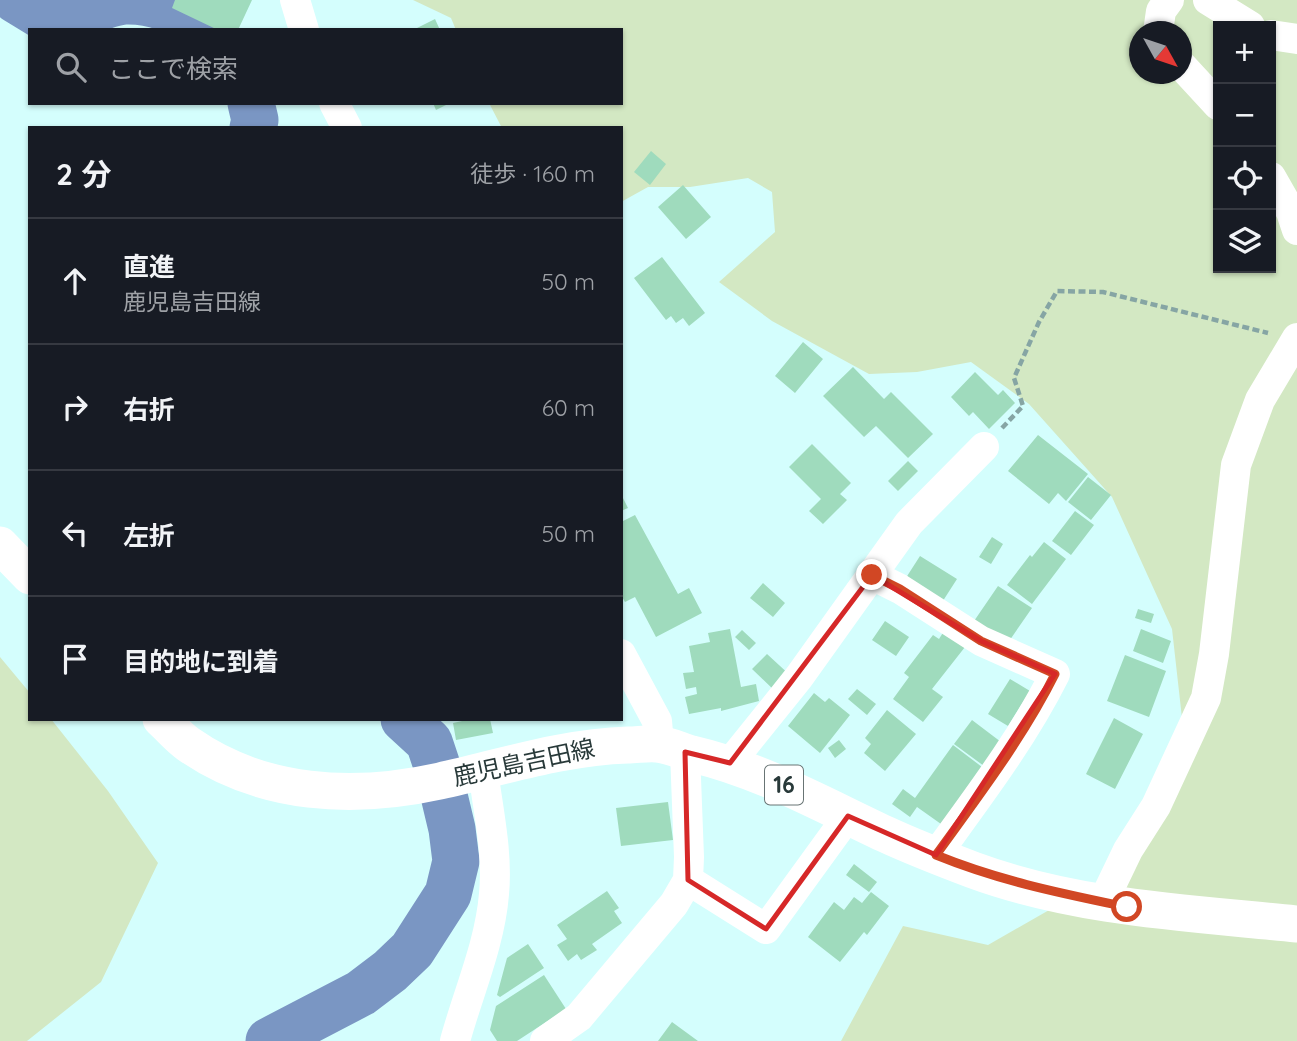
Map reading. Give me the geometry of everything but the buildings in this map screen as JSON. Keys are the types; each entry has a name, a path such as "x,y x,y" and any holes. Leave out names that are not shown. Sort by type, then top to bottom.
{"main road":[{"path":"0,545 28,574"},
{"name":"鹿児島吉田線","path":"163,721 187,743 249,774 289,787 333,793 392,790 533,757 596,746 672,748 730,763 797,790 888,835 936,855 976,871 1036,889 1127,907 1297,924"}],"street":[{"path":"295,0 303,28"},
{"path":"1160,21 1161,11 1169,0"},
{"path":"1208,0 1242,21"},
{"path":"1276,36 1297,39"},
{"path":"1192,78 1213,100"},
{"path":"335,105 346,126"},
{"path":"1276,186 1291,212 1297,230"},
{"path":"1103,902 1128,850 1156,806 1206,698 1214,654 1236,465 1260,400 1297,339"},
{"path":"730,763 799,677 909,523 984,447"},
{"path":"872,575 900,589 981,641 1055,674 1028,721 936,855"},
{"path":"545,1041 579,1017 674,904 688,880 672,748 623,658"},
{"path":"455,1041 495,893 494,862 468,774"},
{"path":"688,880 766,929 849,816"}],"path":[{"path":"984,447 1023,406 1014,377 1039,322 1057,291 1103,292 1297,339"}],"highlighted area":[{"path":"872,575 981,641 1055,674 936,855 848,816 766,929 688,880 685,752 730,763"}],"green space":[{"path":"413,0 1297,0 1297,1041 841,1041 903,926 988,945 1112,874 1183,727 1172,629 1112,497 1029,404 971,362 917,372 869,374 772,321 719,282 775,232 772,192 748,178 690,187 648,187 623,201 623,126 501,126 490,105 623,105 623,28 455,28 451,18"},
{"path":"0,657 28,691 28,721 53,721 108,791 158,863 101,982 27,1041 0,1041"}],"waterway":[{"path":"16,0 57,25 124,1 164,7 182,16 195,28"},
{"path":"251,105 254,126"},
{"path":"269,1041 361,993 390,971 412,950 448,894 456,861 452,829 437,766 429,742 406,721"}],"route":[{"path":"872,575 900,589 981,641 1055,674 1042,699 985,786 936,855 976,871 1036,889 1127,907"}]}
